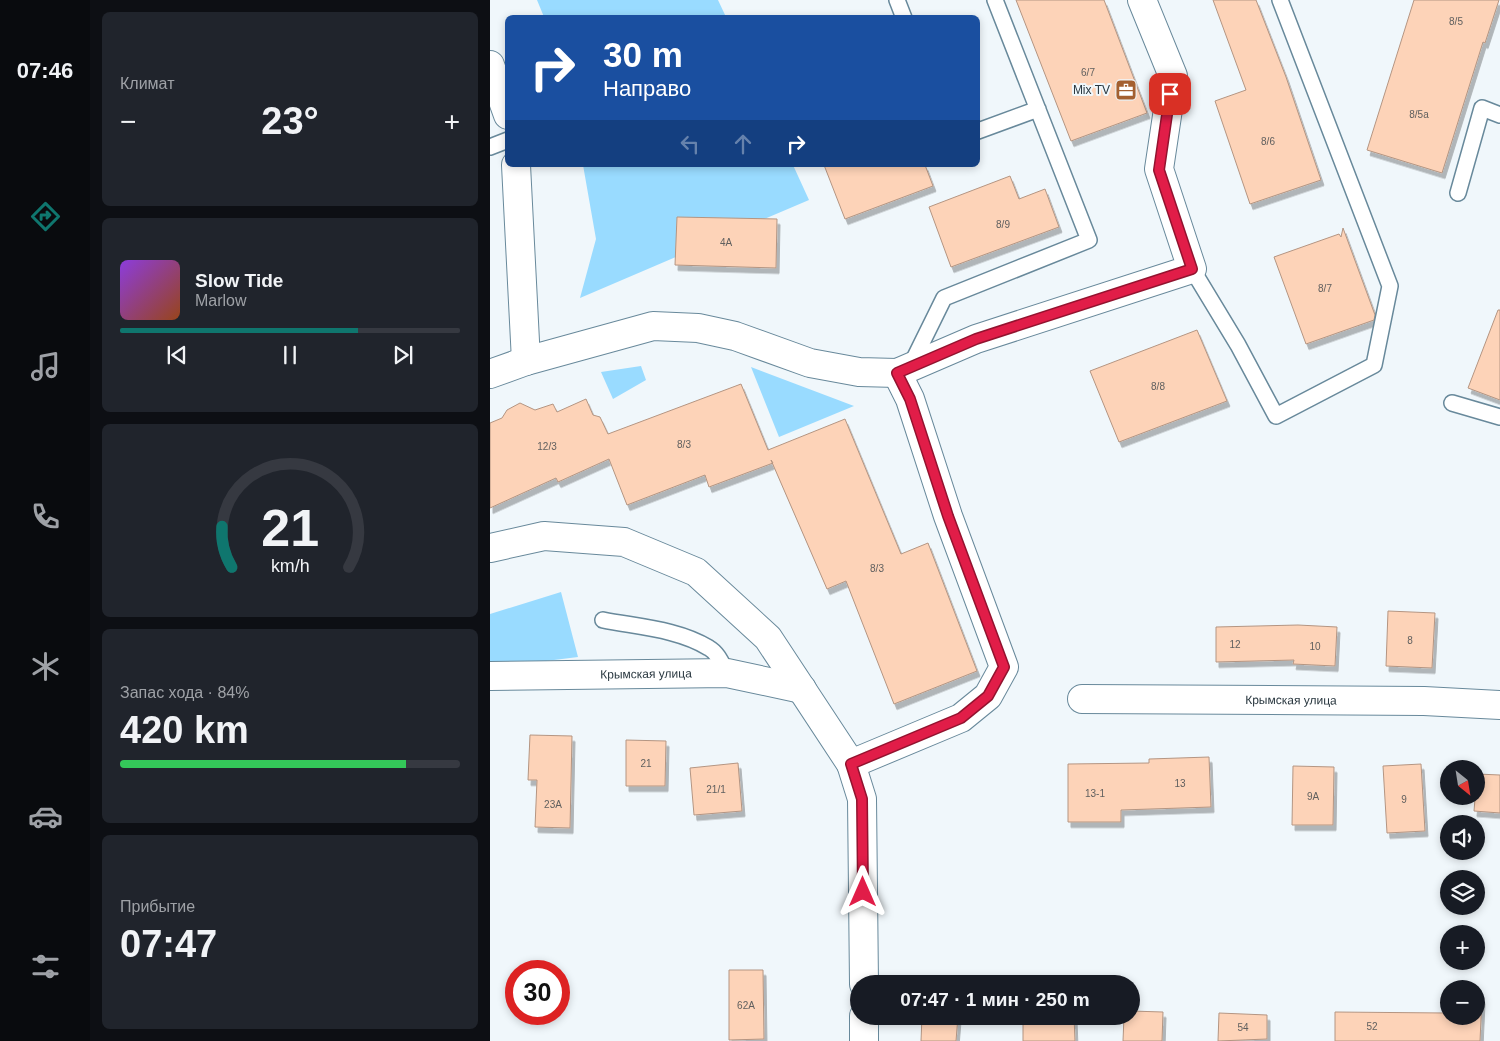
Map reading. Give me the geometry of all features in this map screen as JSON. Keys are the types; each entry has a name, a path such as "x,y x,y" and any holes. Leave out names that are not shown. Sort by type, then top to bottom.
{"street":[{"path":"490,374 526,361 653,326 698,328 735,336 810,363 859,372 903,370 976,339 1192,269 1159,170 1173,76 1142,0"},
{"path":"490,65 505,107"},
{"path":"516,167 526,361"},
{"path":"851,764 961,718 988,696 1004,667 948,516 910,399 903,370"},
{"path":"490,548 544,536 624,542 696,572 768,638 851,764 862,799 864,975"},
{"name":"Крымская улица","path":"490,676 727,673 802,689"},
{"name":"Крымская улица","path":"1082,699 1424,701 1500,705"},
{"path":"864,1025 864,1041"}],"lane":[{"path":"897,0 903,15"},
{"path":"903,370 944,298 1089,240 995,0"},
{"path":"1192,269 1238,345 1276,416 1374,365 1390,286 1280,0"},
{"path":"1458,192 1482,108 1500,115"},
{"path":"980,130 1038,109"},
{"path":"490,147 505,141"},
{"path":"1452,403 1500,417"},
{"path":"603,620 676,634 710,649 720,660 727,673"}],"shaded area":[{"path":"537,0 718,0 725,15 543,15"},
{"path":"583,167 794,167 809,200 580,298 596,239"},
{"path":"641,366 646,380 613,399 601,372"},
{"path":"751,367 854,406 779,437"},
{"path":"561,592 578,657 490,668 490,614"}],"building":[{"path":"1016,0 1104,0 1147,113 1071,141"},
{"path":"1213,0 1256,0 1286,77 1321,180 1250,204 1215,101 1246,90"},
{"path":"1414,0 1499,0 1485,43 1483,42 1442,173 1367,150"},
{"path":"825,167 926,167 933,186 845,219"},
{"path":"1010,176 1019,199 1045,189 1059,227 951,267 929,207"},
{"path":"677,217 777,219 776,268 675,265"},
{"path":"1343,228 1375,315 1374,320 1306,344 1274,257 1339,234 1341,237"},
{"path":"1498,310 1500,310 1500,400 1468,388"},
{"path":"1197,330 1227,401 1119,442 1090,371"},
{"path":"741,384 768,450 845,419 901,554 928,543 977,671 894,704 846,581 827,589 772,463 709,487 705,475 627,505 609,459 558,482 556,478 490,508 490,423 502,418 507,410 520,403 535,410 553,404 557,412 586,399 593,415 600,417 608,434"},
{"path":"1388,611 1435,613 1432,668 1386,666"},
{"path":"1298,625 1337,627 1335,666 1293,664 1294,660 1216,662 1216,627"},
{"path":"530,735 572,736 570,828 535,827 537,780 528,780"},
{"path":"626,740 666,741 665,786 626,786"},
{"path":"1209,757 1211,807 1121,810 1121,822 1068,822 1068,764 1149,763 1149,759"},
{"path":"738,763 742,811 694,815 690,768"},
{"path":"1421,764 1425,831 1387,833 1383,766"},
{"path":"1293,766 1334,767 1333,825 1292,825"},
{"path":"1485,774 1500,775 1500,813 1474,811 1474,805 1485,805"},
{"path":"729,970 763,970 764,1039 729,1040"},
{"path":"1140,1011 1163,1012 1162,1041 1123,1041 1124,1025 1140,1025"},
{"path":"1335,1012 1440,1013 1440,1025 1481,1025 1480,1041 1335,1041"},
{"path":"1219,1013 1267,1015 1267,1039 1218,1041"},
{"path":"922,1025 957,1025 956,1041 921,1041"},
{"path":"1023,1025 1074,1025 1075,1041 1023,1041"}],"place":[{"name":"Mix TV","path":"1126,90"}],"route":[{"path":"863,892 862,799 851,764 961,718 988,696 1004,667 948,516 910,399 897,373 976,339 1192,269 1159,170 1170,94"}]}
